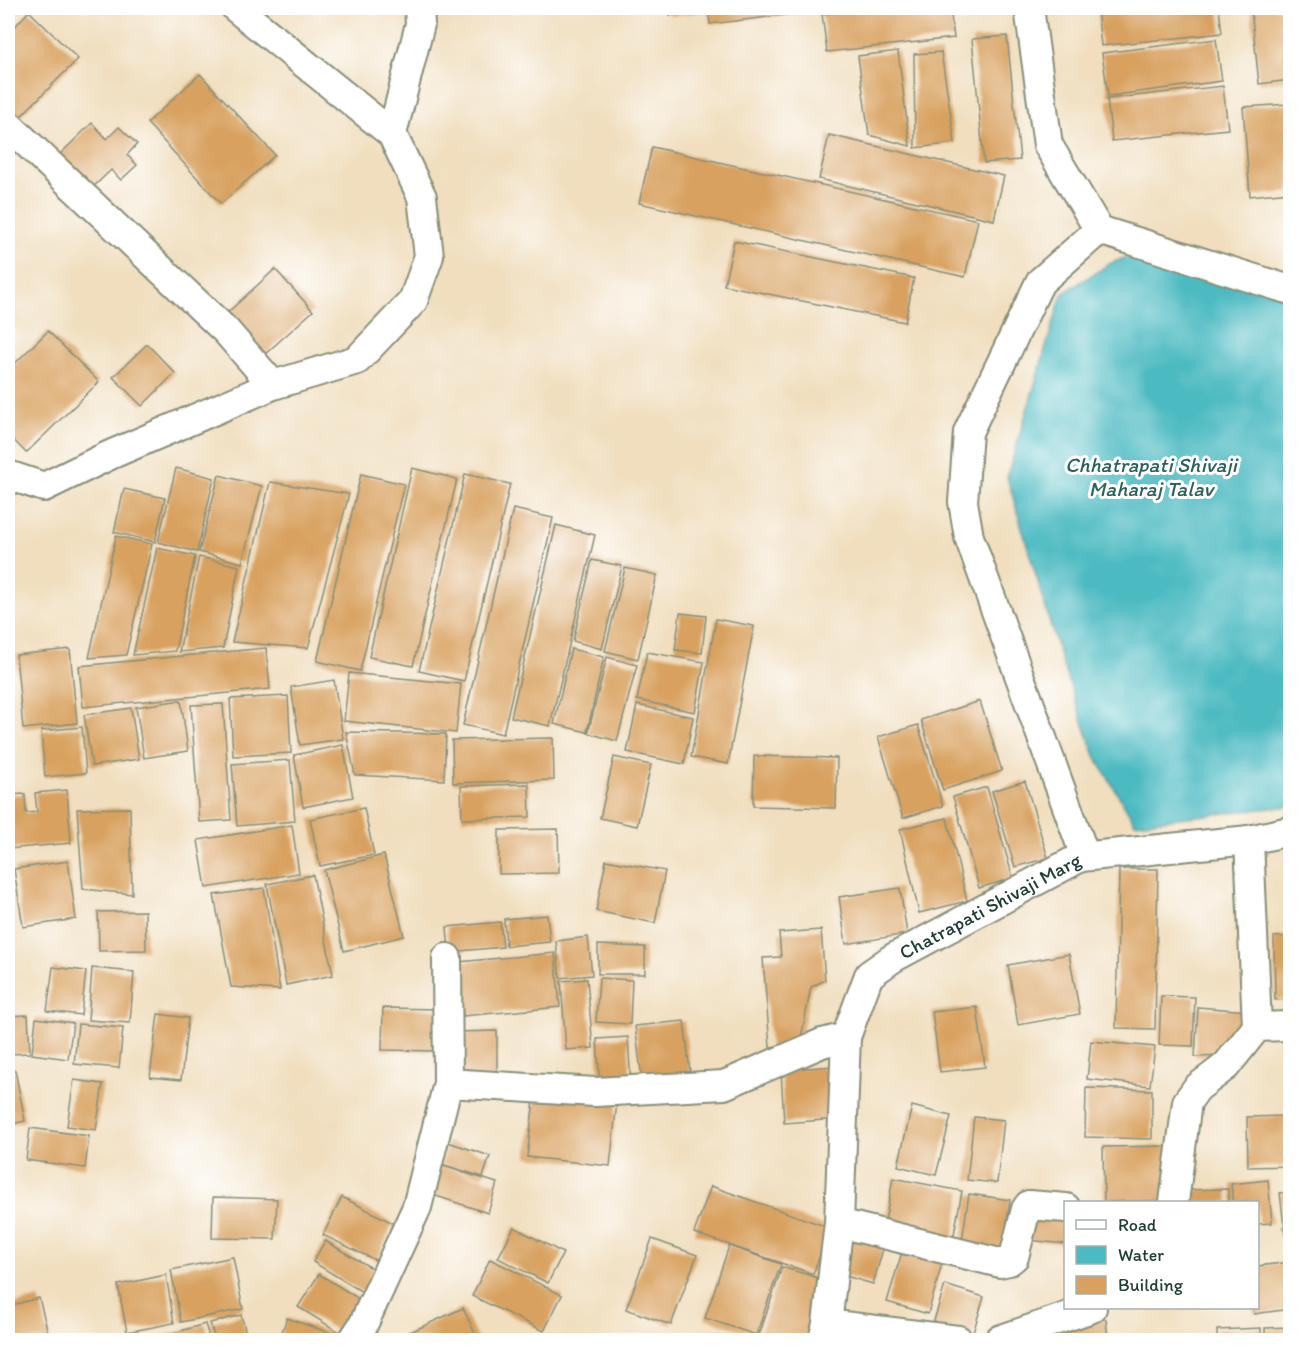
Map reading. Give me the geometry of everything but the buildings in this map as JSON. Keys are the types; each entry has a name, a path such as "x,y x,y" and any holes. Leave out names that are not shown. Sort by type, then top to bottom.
{"street":[{"path":"8,475 44,487 110,454 273,385 357,360 413,301 429,256 422,196 392,135 236,8"},
{"path":"392,135 420,24 418,8"},
{"path":"1029,8 1048,145 1100,230 1290,290"},
{"path":"8,125 226,331 273,385"},
{"path":"1081,856 1081,845 969,537 963,502 968,432 1040,282 1100,230"},
{"name":"Chatrapati Shivaji Marg","path":"825,1332 839,1223 846,1037 869,975 893,958 1081,856 1249,840 1290,831"},
{"path":"1174,1201 1187,1102 1197,1088 1226,1066 1257,1027 1249,840"},
{"path":"353,1341 363,1325 417,1207 448,1083 447,958"},
{"path":"1257,1027 1290,1026"},
{"path":"448,1083 595,1092 724,1085 822,1043 846,1037"},
{"path":"839,1223 1000,1263 1014,1257 1029,1205 1064,1208"},
{"path":"999,1341 1089,1309"},
{"path":"825,1332 958,1341"}],"water":[{"name":"Chhatrapati Shivaji Maharaj Talav","path":"1144,251 1290,294 1290,806 1135,823 1095,756 1062,663 1007,477 1062,294 1111,263"}]}
